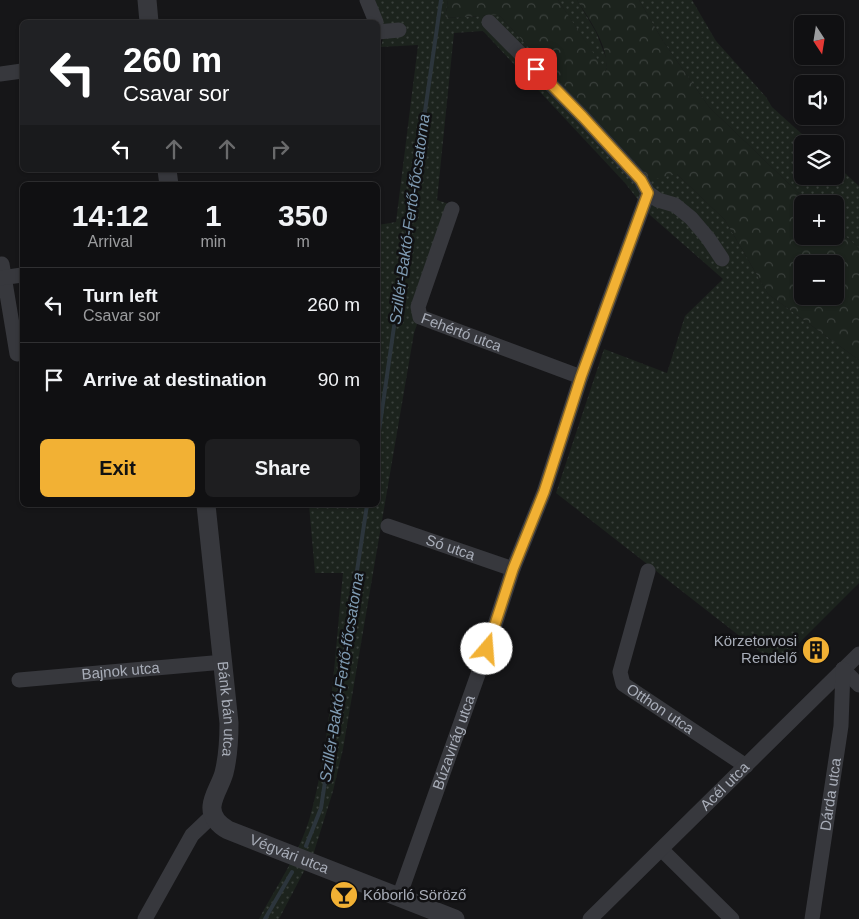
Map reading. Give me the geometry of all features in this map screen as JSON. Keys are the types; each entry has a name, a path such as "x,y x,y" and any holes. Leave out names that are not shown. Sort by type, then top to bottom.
{"street":[{"path":"147,0 149,20"},
{"path":"368,0 375,20"},
{"path":"489,22 583,117 641,180 648,193 658,200 675,205 691,218 722,259"},
{"path":"380,28 399,30"},
{"path":"0,74 20,71"},
{"name":"Búzavirág utca","path":"399,897 487,649 513,569 544,492 581,377 648,193"},
{"name":"Fehértó utca","path":"452,209 418,307 420,317 581,377"},
{"path":"17,354 2,273 20,275"},
{"name":"Bánk bán utca","path":"206,507 230,723 224,773 212,806 213,815"},
{"name":"Só utca","path":"388,526 513,569"},
{"name":"Otthon utca","path":"648,571 620,672 623,684 746,766"},
{"name":"Acél utca","path":"590,919 859,654"},
{"name":"Bajnok utca","path":"19,680 224,662"},
{"path":"844,669 859,684"},
{"name":"Dárda utca","path":"812,919 841,726 844,669"},
{"path":"145,919 192,835 213,815"},
{"name":"Végvári utca","path":"213,815 218,824 228,830 455,919"},
{"path":"662,850 732,919"}],"green space":[{"path":"375,0 448,0 445,18 499,15 611,136 677,174 725,220 768,294 859,360 859,583 777,665 556,493 604,349 667,373 685,316 723,279 650,215 625,183 483,31 454,33 437,200 458,207 414,333 343,749 333,791 314,852 279,919 259,919 294,856 306,830 317,788 328,727 343,573 315,573 309,507 380,507 380,225 396,222 418,45 381,47 384,34"},
{"path":"448,0 558,0 606,72 605,53 598,34 577,0 639,0 663,41 709,107 801,195 794,195 794,245 844,245 844,235 859,248 859,360 768,294 725,220 677,174 647,181 610,136 499,15 445,18"},
{"path":"558,0 577,0 596,32 607,60 606,73"},
{"path":"639,0 692,0 716,41 766,97 772,107 803,135 794,135 794,185 844,185 844,172 859,186 859,248 844,235 844,195 801,195 709,107 663,41"}],"waterway":[{"name":"Szillér-Baktó-Fertő-főcsatorna","path":"380,424 441,0"},
{"name":"Szillér-Baktó-Fertő-főcsatorna","path":"306,846 321,808 367,507"},
{"name":"Szillér-Baktó-Fertő-főcsatorna","path":"265,919 292,872"}],"place":[{"name":"Körzetorvosi Rendelő","path":"816,650"},
{"name":"Kóborló Söröző","path":"344,895"}],"route":[{"path":"487,649 513,569 544,492 581,377 648,193 641,180 536,69"}]}
